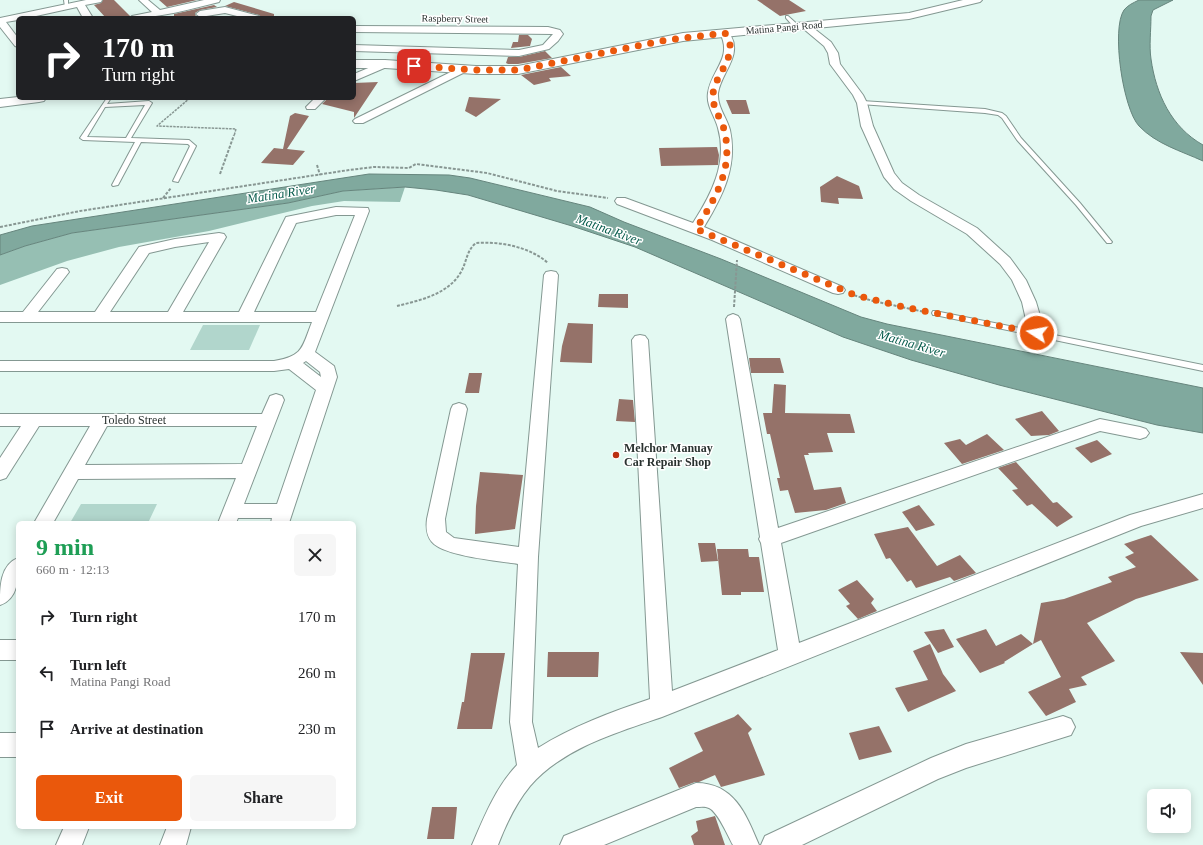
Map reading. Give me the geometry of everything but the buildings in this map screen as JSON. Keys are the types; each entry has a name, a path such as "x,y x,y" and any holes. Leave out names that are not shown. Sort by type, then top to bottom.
{"street":[{"path":"19,16 67,3 80,4 98,0"},
{"path":"143,0 159,13"},
{"path":"145,16 216,0"},
{"name":"Matina Pangi Road","path":"357,63 463,69 523,69 667,40 796,23 909,16 976,0"},
{"path":"80,4 87,16"},
{"path":"191,16 225,10 248,16"},
{"path":"16,17 0,21 16,41"},
{"path":"796,23 828,44 833,53 836,64 862,103 867,126 888,174 898,186 915,198 972,231 1005,261 1019,280 1029,302 1037,333"},
{"name":"Raspberry Street","path":"356,29 548,30 557,32 557,37 546,47 519,53 356,48"},
{"path":"696,229 715,197 724,174 726,139 713,101 715,85 731,50 730,38 725,33"},
{"path":"356,49 362,53 357,63"},
{"path":"356,77 385,64"},
{"path":"359,122 463,69"},
{"path":"0,103 23,100"},
{"path":"311,107 319,100"},
{"path":"622,201 738,245 838,290"},
{"path":"0,366 274,366 292,363 307,354 363,211 336,211 291,220 244,317"},
{"path":"99,317 144,250 175,243 219,237 173,317"},
{"path":"27,317 62,272"},
{"path":"530,769 521,722 528,557 551,275"},
{"path":"733,313 769,539 790,655"},
{"path":"0,317 321,317"},
{"path":"640,340 662,706"},
{"path":"276,400 230,517 282,517 324,388 329,377 328,370 307,354"},
{"path":"292,363 324,388"},
{"path":"459,409 436,519 435,532 440,539 451,546 528,557"},
{"name":"Toledo Street","path":"0,420 268,420"},
{"path":"0,473 34,420"},
{"path":"44,521 102,420"},
{"path":"769,539 1100,425 1140,433"},
{"path":"72,472 248,471"},
{"path":"485,845 499,812 514,787 530,769 569,742 591,731 662,706 1137,520 1203,501"},
{"path":"0,596 16,571"},
{"path":"0,650 16,650"},
{"path":"774,845 931,770 966,756 1063,727"},
{"path":"0,745 16,745"},
{"path":"573,845 696,795 707,795 717,799 725,808 746,845"},
{"path":"69,845 76,829"},
{"path":"173,845 178,829"}],"lane":[{"path":"108,100 83,138 184,141 192,144 193,146 176,181"},
{"path":"104,106 149,103 128,139"},
{"path":"862,103 985,111 1000,114 1009,122 1020,139 1078,204 1109,242"},
{"path":"115,185 139,140"},
{"path":"935,314 1037,333 1203,368"}],"path":[{"path":"188,100 157,126 236,129 220,174"},
{"path":"0,227 80,211 162,198 374,167 409,168 416,164 487,173 557,191 622,201"},
{"path":"318,165 320,175"},
{"path":"397,306 429,297 448,287 461,274 465,267 468,251 476,243 494,242 539,256 550,266 551,275"},
{"path":"733,313 738,254"},
{"path":"838,290 873,301 935,314"}],"shaded area":[{"path":"405,187 400,202 344,201 312,206 209,231 119,247 67,261 0,285 0,255 25,246 72,233 288,203 343,191"},
{"path":"203,325 260,325 249,350 190,350"},
{"path":"81,504 157,504 149,521 71,521"}],"water":[{"path":"1139,0 1173,0 1153,10 1151,16 1150,49 1153,72 1161,97 1174,119 1192,138 1203,145 1203,161 1153,138 1139,126 1133,117 1124,87 1119,51 1119,34 1120,20 1124,10 1129,5"},
{"name":"Matina River","path":"369,174 449,175 470,178 590,207 861,317 887,324 1203,388 1203,433 1157,425 999,385 911,360 843,337 635,247 572,226 468,195 436,190 405,187 343,191 288,203 72,233 25,246 0,255 0,235 32,226"}],"place":[{"name":"Melchor Manuay Car Repair Shop","path":"616,455"}],"route":[{"path":"414,66 476,70 518,70 667,40 725,33 730,38 731,50 715,85 713,94 713,101 726,139 724,174 715,197 696,229 738,245 838,290 873,301 1037,333"}]}
